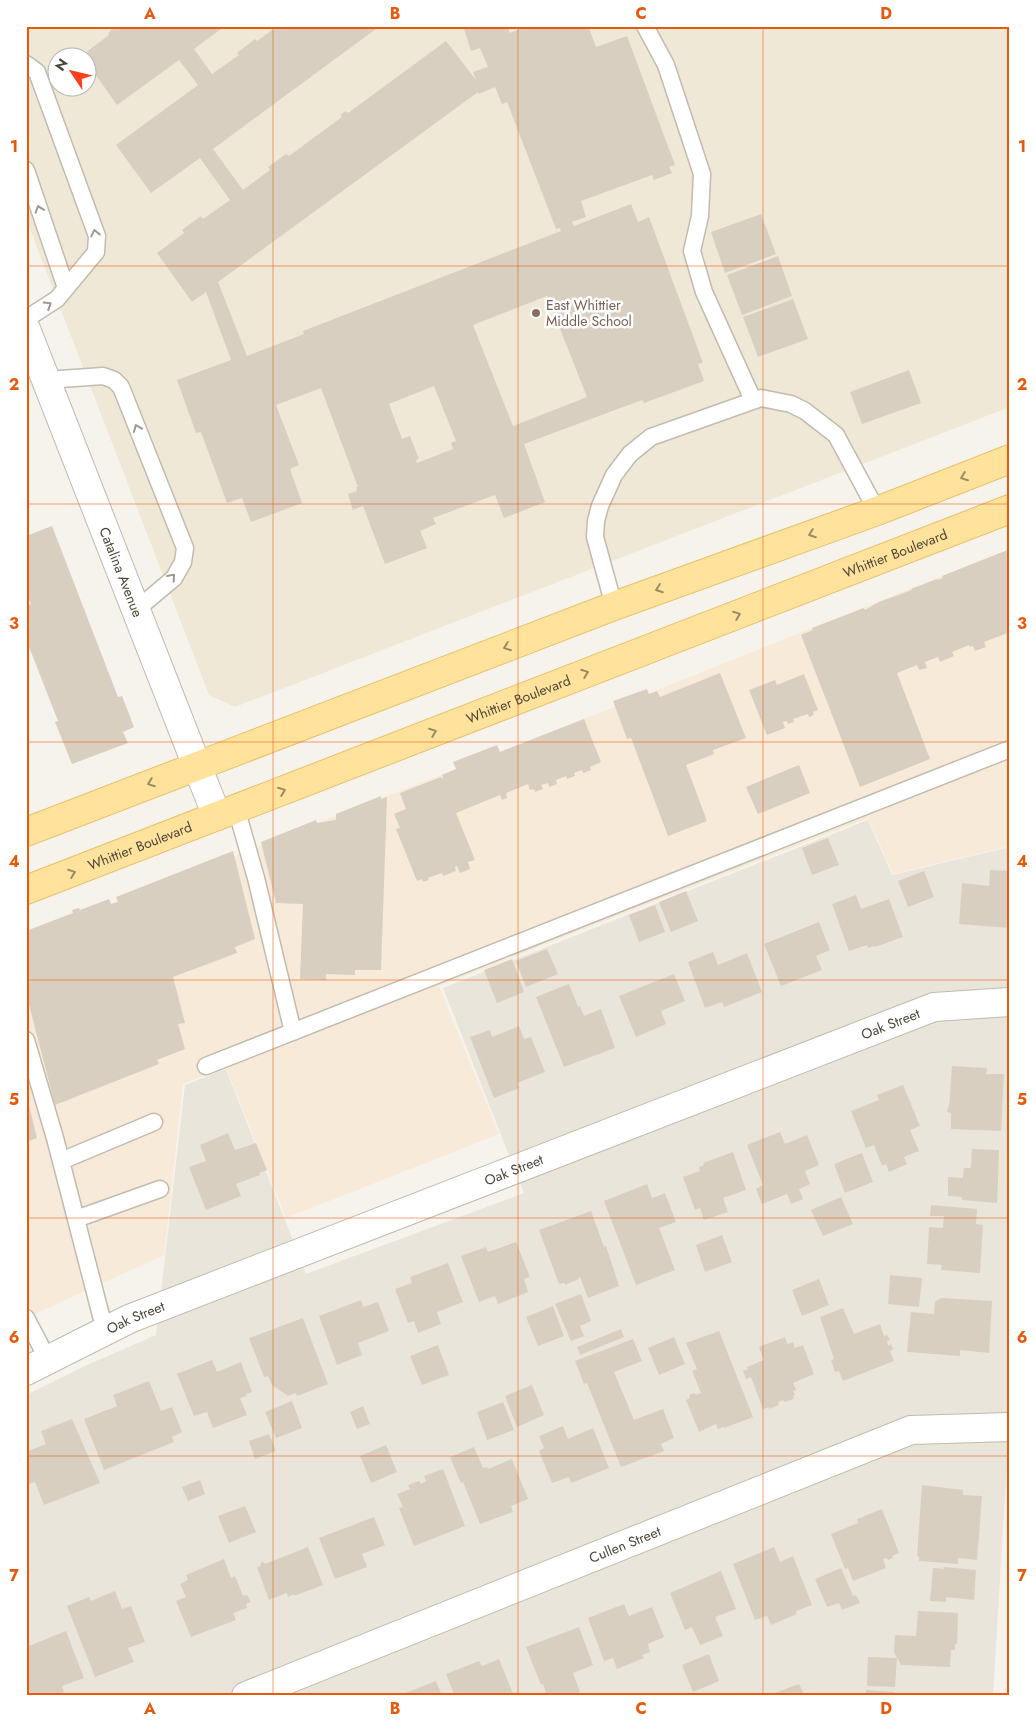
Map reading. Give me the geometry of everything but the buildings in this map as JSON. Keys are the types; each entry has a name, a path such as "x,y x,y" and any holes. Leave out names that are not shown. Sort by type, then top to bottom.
{"main road":[{"path":"26,832 614,606 877,511 1010,459"},
{"name":"Whittier Boulevard","path":"26,890 1010,510"}],"street":[{"name":"Catalina Avenue","path":"26,329 38,376 136,610 197,766 227,812"},
{"name":"Oak Street","path":"37,1366 129,1319 934,1007 1010,1002"},
{"name":"Cullen Street","path":"246,1696 911,1430 1010,1427"}],"lane":[{"path":"645,26 666,65 702,174 700,216 692,251 704,292 753,400"},
{"path":"26,64 37,72 97,236 96,252 57,299 26,319"},
{"path":"26,170 66,288"},
{"path":"38,376 103,376 114,380 121,387 185,548 182,562 174,578 136,610"},
{"path":"614,606 595,537 600,506 614,475 630,454 651,437 753,400 761,398 791,404 805,411 836,435 877,511"},
{"path":"206,1066 1010,749"},
{"path":"227,812 256,878 293,1032"},
{"path":"26,1040 61,1162 105,1331"},
{"path":"61,1162 154,1122"},
{"path":"76,1219 160,1189"},
{"path":"26,1318 37,1366"}],"shaded area":[{"name":"East Whittier Middle School","path":"26,26 1010,26 1010,407 235,707 209,695 26,219"},
{"path":"1010,549 1010,846 893,874 868,818 439,986 499,1134 286,1218 226,1067 183,1084 164,1255 26,1318 26,937 597,714"},
{"path":"868,820 892,875 1010,847 1010,1412 993,1696 26,1696 26,1395 87,1365 156,1335 185,1085 226,1069 306,1274 524,1193 443,988"}],"place":[{"name":"East Whittier Middle School","path":"536,313"}]}
